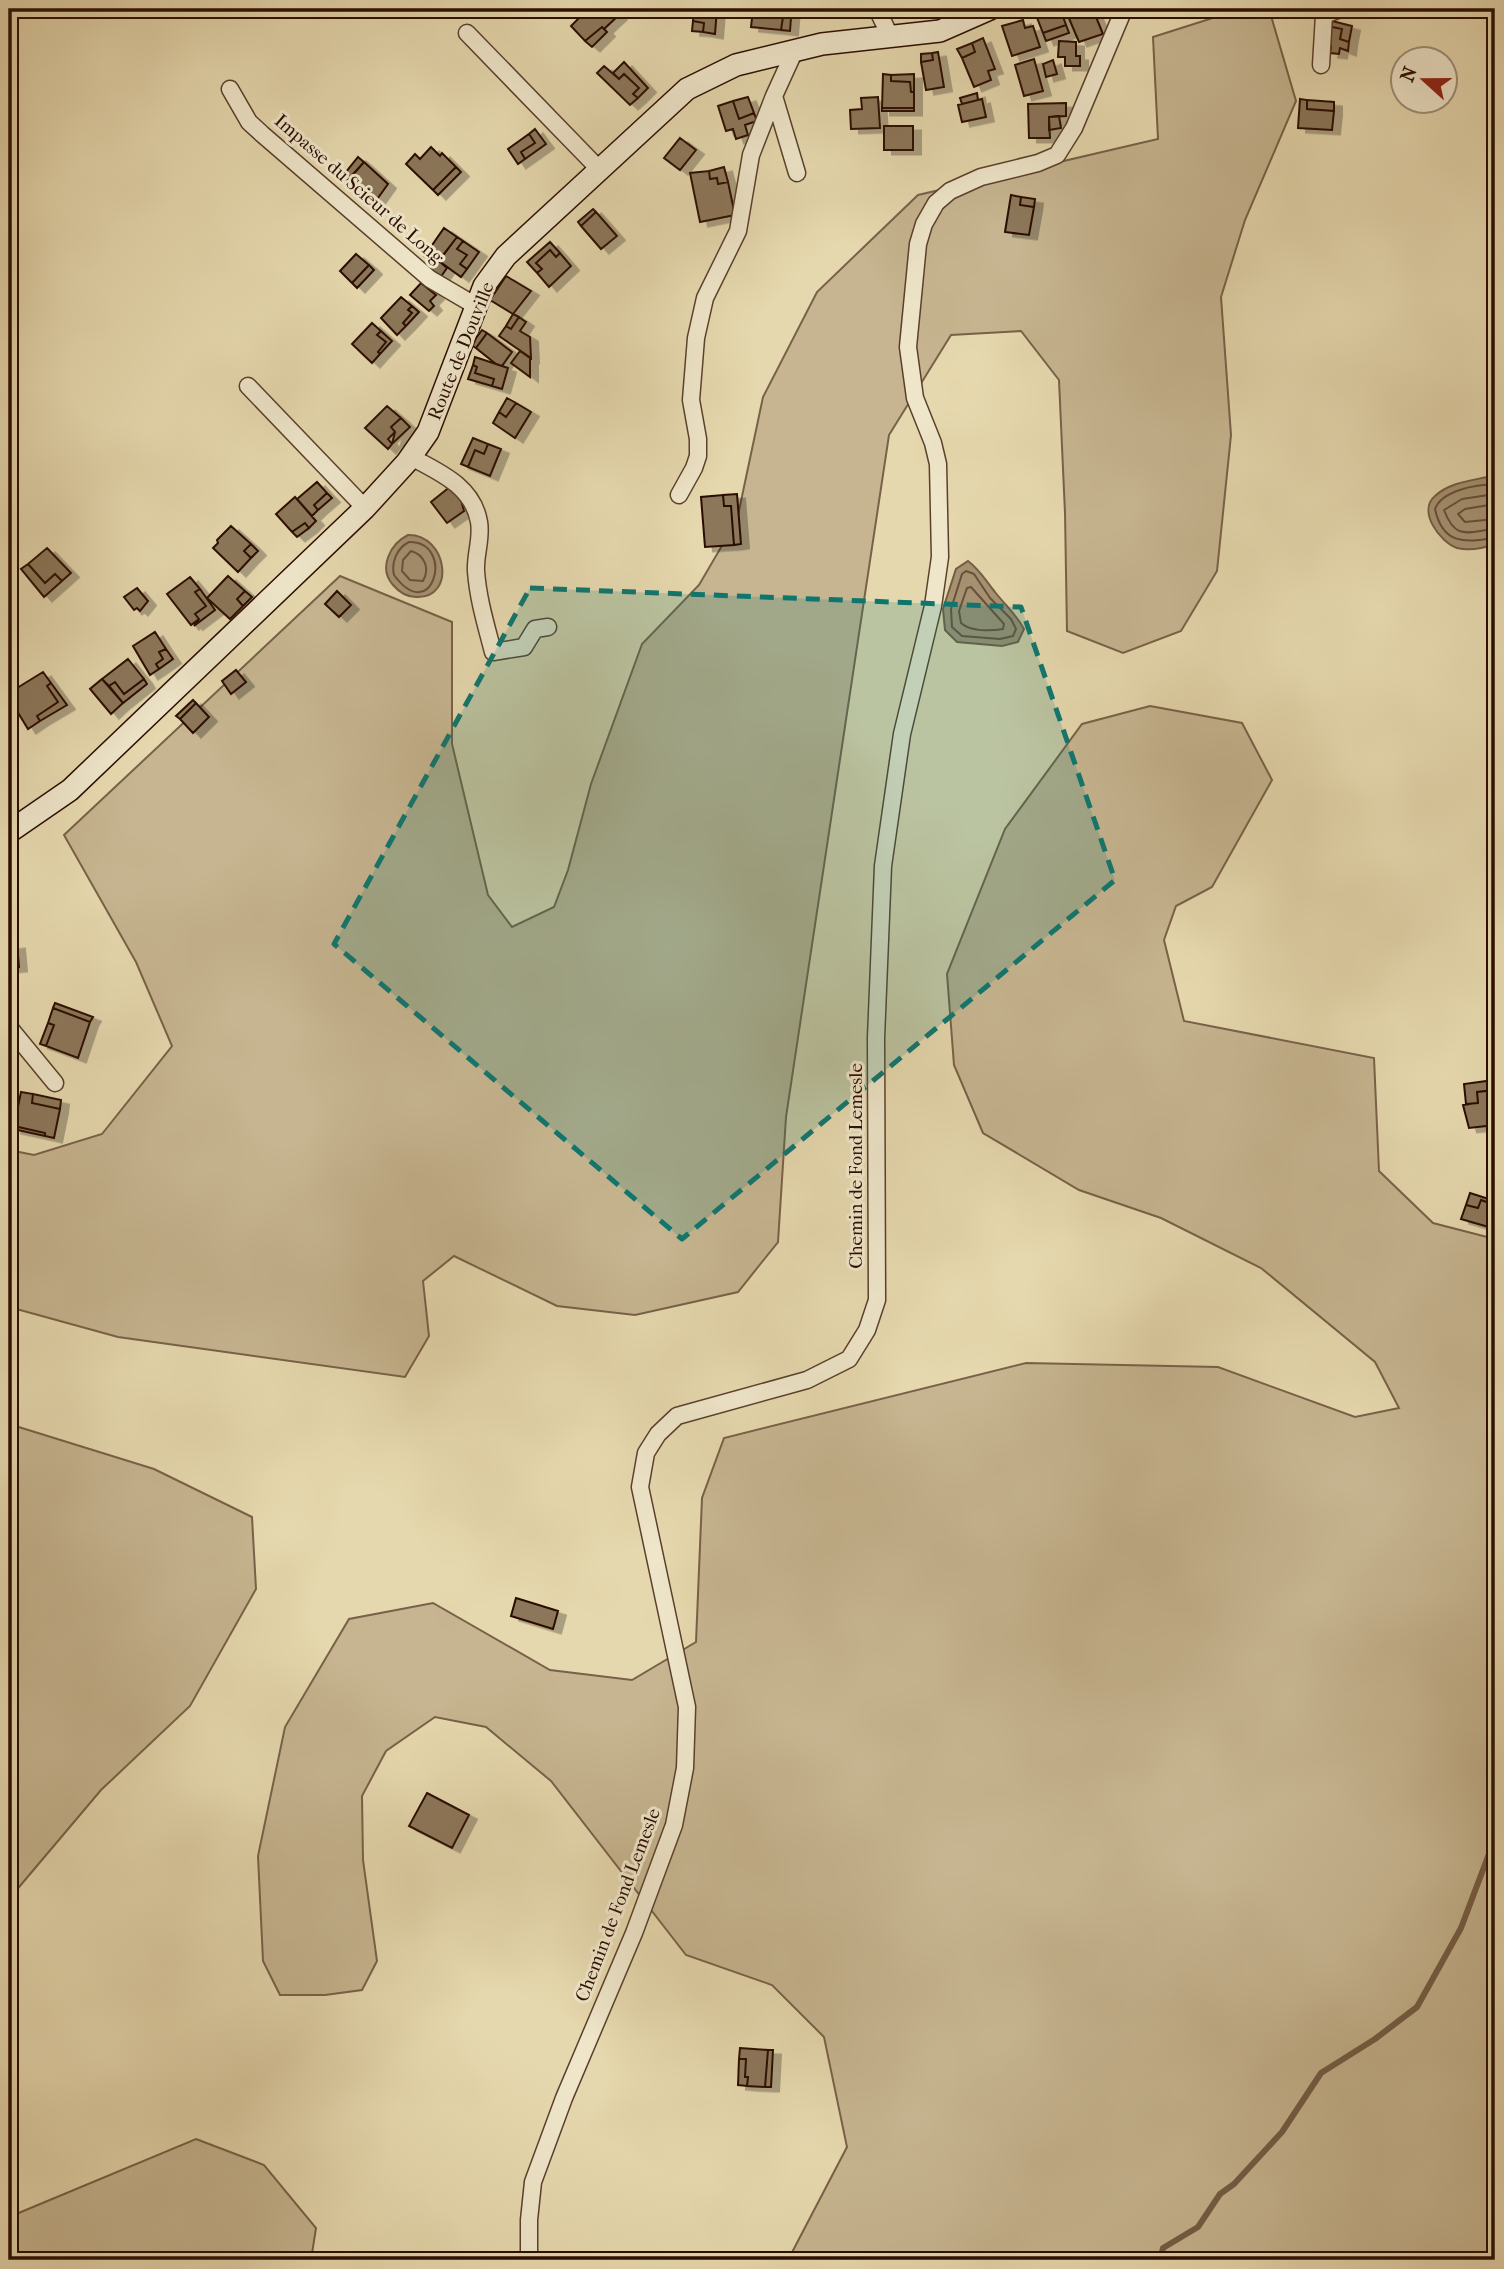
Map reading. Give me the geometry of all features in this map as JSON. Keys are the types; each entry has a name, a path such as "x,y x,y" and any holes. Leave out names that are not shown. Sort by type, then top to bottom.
{"main road":[{"name":"Route de Douville","path":"9,832 69,790 365,508 411,457 429,432 484,286 506,256 687,89 736,65 822,44 940,31 983,10"}],"street":[{"path":"877,9 891,38"},
{"name":"Chemin de Fond Lemesle","path":"529,2260 533,2182 564,2098 634,1933 670,1838 685,1768 687,1707 640,1487 646,1452 658,1434 677,1416 807,1380 849,1359 867,1330 877,1300 876,1038 883,866 902,734 933,606 940,557 938,464 933,443 915,398 908,346 918,244 924,225 936,203 950,191 981,177 1038,163 1057,155 1074,128 1124,9"},
{"path":"1321,65 1324,15 1340,9"},
{"path":"467,33 599,169"},
{"path":"679,495 698,456 698,439 691,400 696,338 705,298 738,231 751,155 795,50"},
{"name":"Impasse du Scieur de Long","path":"230,89 249,122 262,134 430,279 476,306"},
{"path":"774,96 797,173"},
{"path":"248,386 365,508"},
{"path":"411,457 456,482 472,503 480,523 476,570 482,612 493,652 524,646 535,629 548,626"},
{"path":"9,1027 55,1083"}],"highlighted area":[{"path":"530,588 1021,607 1115,880 682,1239 334,944"}],"shaded area":[{"path":"1241,9 1269,9 1296,101 1245,220 1221,297 1231,435 1217,571 1181,631 1123,653 1067,631 1059,380 1021,331 951,335 889,435 786,1117 778,1242 738,1292 635,1315 557,1306 454,1256 423,1281 429,1336 405,1377 118,1337 9,1307 9,1150 34,1155 102,1134 172,1046 136,962 64,835 340,576 452,622 452,744 488,895 512,927 554,907 568,870 591,784 642,644 699,585 737,520 763,397 817,292 918,195 1158,139 1153,37"},
{"path":"1150,706 1242,723 1272,780 1212,887 1176,906 1164,940 1184,1021 1374,1058 1379,1171 1433,1223 1495,1239 1495,2260 788,2260 847,2147 824,2037 772,1985 686,1955 551,1781 486,1727 435,1717 386,1751 362,1796 363,1860 377,1961 362,1990 325,1995 280,1995 263,1961 258,1856 285,1727 349,1619 433,1603 550,1670 632,1680 696,1642 702,1498 724,1438 1026,1363 1218,1367 1355,1417 1399,1408 1375,1362 1261,1268 1161,1218 1079,1190 983,1133 954,1065 947,974 1005,829 1082,724"},
{"path":"9,1424 154,1469 252,1517 256,1589 190,1706 101,1790 9,1899"},
{"path":"196,2139 264,2165 316,2228 311,2260 9,2260 9,2217"}],"water":[{"path":"1487,477 1495,478 1495,544 1476,549 1450,545 1433,525 1428,510 1430,502 1446,488"},
{"path":"408,535 421,537 431,545 442,566 442,578 438,588 429,595 416,597 400,592 386,571 391,550"},
{"path":"968,561 1021,624 1024,629 1018,642 1002,646 957,642 945,630 943,609 956,569"}],"building":[{"path":"588,9 613,9 619,15 585,41 571,26"},
{"path":"694,9 717,9 715,34 703,32 704,23 693,21"},
{"path":"753,9 792,10 791,18 783,17 781,30 751,27"},
{"path":"1060,9 1066,25 1043,33 1036,15"},
{"path":"1065,9 1096,9 1094,12 1103,34 1079,42"},
{"path":"783,17 791,18 790,31 781,30"},
{"path":"1023,20 1025,28 1033,26 1040,47 1012,56 1002,26"},
{"path":"1328,20 1352,26 1349,42 1340,39 1342,29 1327,26"},
{"path":"693,21 704,23 703,32 692,31"},
{"path":"1066,25 1069,33 1046,41 1043,33"},
{"path":"1327,26 1342,29 1340,39 1349,42 1348,51 1340,48 1339,54 1330,53 1331,46 1323,45"},
{"path":"602,27 607,32 592,47 585,41"},
{"path":"983,38 995,69 988,71 991,80 974,87 962,58 975,52 972,43"},
{"path":"1059,41 1076,42 1076,56 1080,56 1080,66 1065,66 1065,57 1058,57"},
{"path":"972,43 975,52 962,58 957,49"},
{"path":"938,52 944,87 926,90 921,62 933,60 932,53"},
{"path":"932,53 933,60 921,62 921,54"},
{"path":"1034,59 1043,91 1024,96 1015,65"},
{"path":"1053,60 1057,74 1046,77 1043,64"},
{"path":"624,62 648,88 638,98 633,94 639,88 624,74 619,79 613,73"},
{"path":"604,66 619,79 624,74 639,88 633,94 638,98 630,105 597,73"},
{"path":"883,74 891,75 891,81 910,82 911,92 914,92 914,108 882,108"},
{"path":"914,74 914,92 911,92 910,82 891,81 891,75"},
{"path":"977,93 978,100 962,104 960,98"},
{"path":"748,97 754,113 739,119 733,101"},
{"path":"878,97 880,128 851,129 850,110 862,109 861,98"},
{"path":"982,99 986,117 962,122 958,105"},
{"path":"1300,99 1307,100 1307,109 1334,111 1332,130 1298,128"},
{"path":"1307,100 1334,102 1334,111 1307,109"},
{"path":"733,101 739,119 754,113 757,121 745,125 748,135 736,139 733,129 726,131 718,106"},
{"path":"1066,103 1066,116 1049,117 1050,138 1029,138 1028,104"},
{"path":"882,108 914,108 914,111 882,111"},
{"path":"1059,116 1061,128 1049,130 1049,117"},
{"path":"884,126 913,126 913,150 884,150"},
{"path":"535,129 546,144 525,159 521,152 535,143 529,134"},
{"path":"529,134 535,143 521,152 525,159 518,164 508,149"},
{"path":"680,138 696,150 680,170 664,158"},
{"path":"431,147 440,156 442,153 456,167 433,190 406,164 415,154 420,159"},
{"path":"358,157 364,162 351,177 346,172"},
{"path":"364,162 388,184 373,205 347,181"},
{"path":"456,167 461,172 438,195 433,190"},
{"path":"724,167 728,182 718,184 717,178 710,179 709,171"},
{"path":"709,171 710,179 717,178 718,184 728,182 735,215 700,222 690,173"},
{"path":"1011,195 1021,197 1020,205 1034,207 1029,235 1005,232"},
{"path":"1021,197 1035,199 1034,207 1020,205"},
{"path":"593,209 596,212 581,226 578,222"},
{"path":"596,212 617,236 601,249 581,226"},
{"path":"444,228 457,237 440,259 428,251"},
{"path":"457,237 463,241 457,249 467,255 460,264 467,269 461,277 439,261"},
{"path":"463,241 479,252 467,269 460,264 467,255 457,249"},
{"path":"550,242 560,253 556,257 550,250 536,263 542,269 537,273 527,262"},
{"path":"550,250 556,257 560,253 571,266 549,287 537,273 542,269 536,263"},
{"path":"428,251 440,259 436,265 424,256"},
{"path":"356,254 369,265 352,283 340,271"},
{"path":"430,260 436,265 439,261 447,268 440,278 424,268"},
{"path":"369,265 374,270 357,288 352,283"},
{"path":"506,276 531,291 513,314 490,300"},
{"path":"421,283 436,295 430,301 434,306 429,311 410,295"},
{"path":"401,297 412,306 408,310 412,313 403,323 406,326 397,335 381,318"},
{"path":"412,306 419,312 406,326 403,323 412,313 408,310"},
{"path":"513,314 519,317 511,329 506,326"},
{"path":"519,317 526,322 520,331 530,337 531,358 499,336 506,326 511,329"},
{"path":"372,323 381,331 377,335 386,342 372,363 352,344"},
{"path":"482,330 487,333 476,348 471,345"},
{"path":"381,331 392,341 380,354 378,352 386,342 377,335"},
{"path":"487,333 512,352 502,366 476,348"},
{"path":"520,351 530,358 530,377 511,363"},
{"path":"475,357 508,368 502,389 492,386 494,379 475,373"},
{"path":"473,365 477,367 475,373 494,379 492,386 468,379"},
{"path":"507,398 516,403 506,417 499,412"},
{"path":"516,403 531,412 515,438 493,423 499,412 506,417"},
{"path":"387,406 401,418 391,427 395,432 388,439 392,444 388,449 365,428"},
{"path":"401,418 410,427 392,444 395,432 391,427"},
{"path":"473,438 488,444 484,454 475,450 468,467 461,464"},
{"path":"488,444 501,449 490,476 468,467 475,450 484,454"},
{"path":"317,482 327,493 314,505 318,510 312,516 297,499"},
{"path":"456,482 464,511 447,523 431,502"},
{"path":"327,493 332,498 318,510 314,505"},
{"path":"737,494 741,544 734,545 731,506 724,506 723,495"},
{"path":"723,495 724,506 731,506 734,545 705,547 701,497"},
{"path":"295,497 316,521 309,528 305,523 292,532 276,514"},
{"path":"305,523 309,528 297,537 292,532"},
{"path":"231,526 251,544 244,551 251,558 238,572 213,548"},
{"path":"251,544 258,551 251,558 244,551"},
{"path":"47,548 71,573 62,581 55,574 45,583 28,564"},
{"path":"28,564 45,583 55,574 62,581 44,597 21,569"},
{"path":"228,576 245,591 237,599 243,606 230,619 207,598"},
{"path":"190,577 200,589 195,592 206,606 195,614 199,619 191,625 167,594"},
{"path":"137,588 148,601 140,611 137,608 134,610 124,597"},
{"path":"200,589 215,610 194,626 199,619 195,614 206,606 195,592"},
{"path":"245,591 252,597 243,606 237,599"},
{"path":"337,591 351,605 339,617 325,604"},
{"path":"155,632 166,649 159,652 163,659 156,664 159,669 150,675 133,646"},
{"path":"166,649 173,659 159,669 156,664 163,659 159,652"},
{"path":"128,659 144,679 124,694 115,682 109,686 102,679"},
{"path":"236,670 246,682 231,694 222,681"},
{"path":"43,672 51,683 47,686 58,702 37,716 40,721 28,729 9,698 9,693"},
{"path":"102,679 123,703 111,714 90,689"},
{"path":"144,679 147,684 123,703 109,686 115,682 124,694"},
{"path":"51,683 67,705 40,721 37,716 58,702 47,686"},
{"path":"193,700 196,703 180,719 176,716"},
{"path":"196,703 209,717 193,733 180,719"},
{"path":"17,944 19,967 9,968 9,945"},
{"path":"55,1003 93,1017 90,1022 53,1008"},
{"path":"53,1008 90,1022 78,1058 46,1046 54,1025 48,1023"},
{"path":"48,1023 54,1025 46,1046 40,1044"},
{"path":"1494,1080 1495,1090 1477,1092 1478,1103 1466,1104 1464,1084"},
{"path":"1495,1090 1495,1125 1469,1128 1463,1105 1478,1103 1477,1092"},
{"path":"21,1092 33,1094 32,1103 60,1109 54,1138 45,1136 45,1133 14,1126"},
{"path":"33,1094 61,1100 60,1109 32,1103"},
{"path":"14,1126 45,1133 45,1136 13,1129"},
{"path":"1470,1193 1495,1201 1495,1205 1481,1200 1478,1208 1466,1205"},
{"path":"1481,1200 1495,1205 1492,1228 1461,1219 1466,1205 1478,1208"},
{"path":"516,1598 558,1611 553,1629 511,1616"},
{"path":"427,1793 469,1815 452,1848 409,1826"},
{"path":"740,2048 768,2050 765,2087 747,2086 746,2059 739,2059"},
{"path":"768,2050 773,2050 771,2087 765,2087"},
{"path":"739,2059 746,2059 747,2086 738,2085"}],"waterway":[{"path":"1160,2260 1163,2248 1198,2227 1220,2194 1234,2184 1282,2132 1321,2073 1375,2039 1417,2007 1461,1928 1495,1838"}]}
